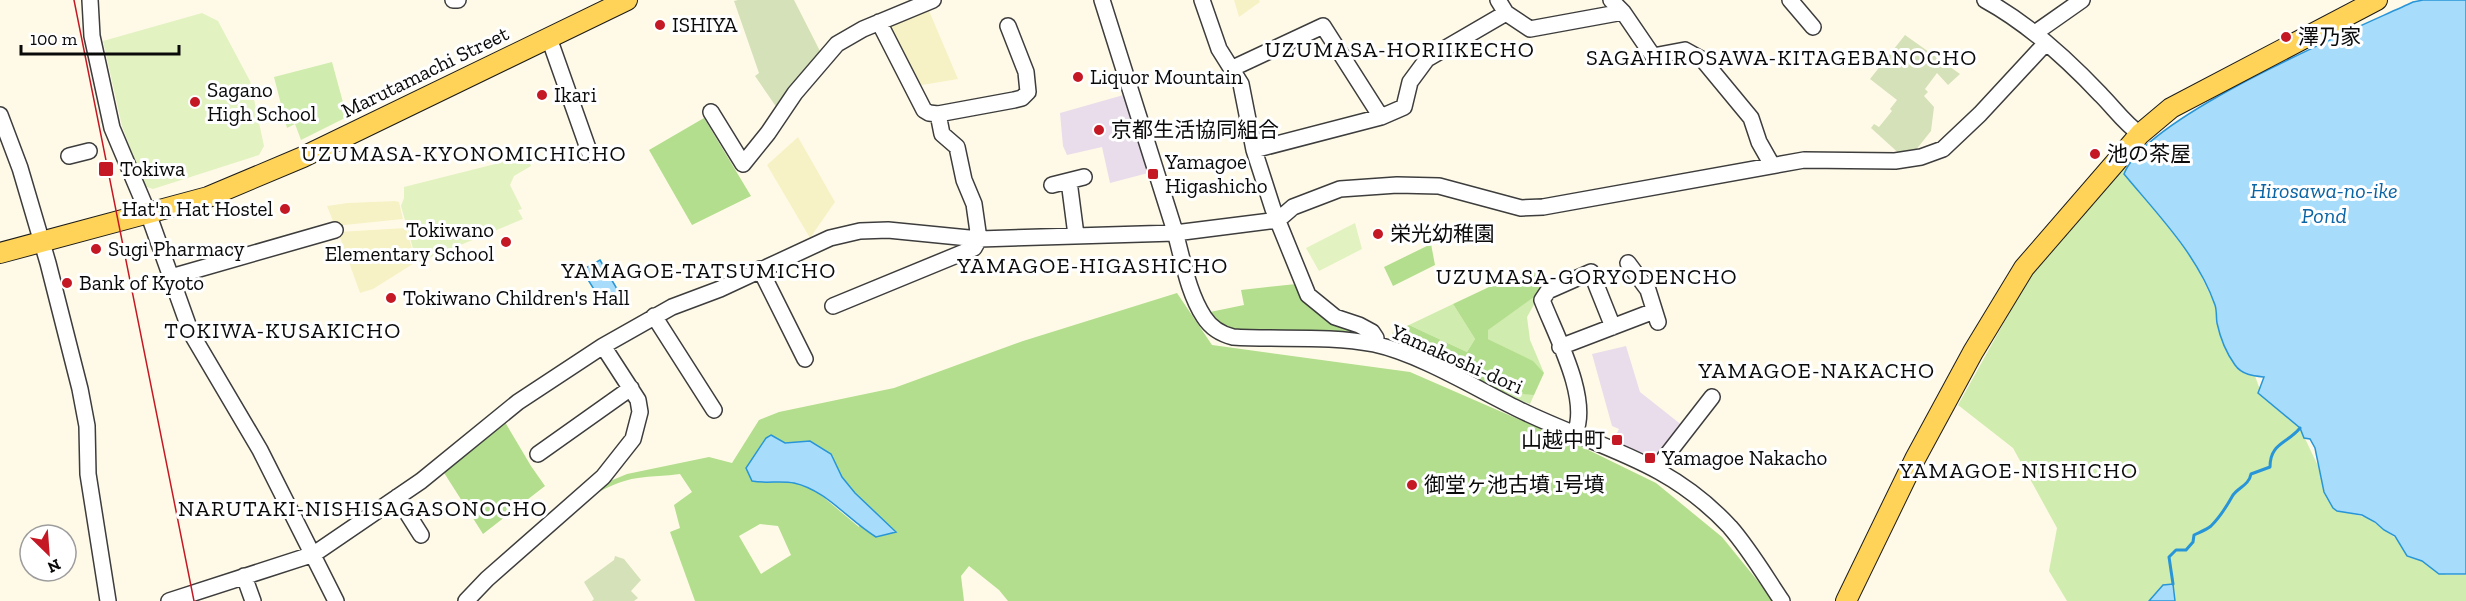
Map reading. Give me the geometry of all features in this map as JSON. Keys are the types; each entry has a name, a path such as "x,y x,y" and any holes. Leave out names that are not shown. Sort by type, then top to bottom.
{"main road":[{"name":"Marutamachi Street","path":"0,253 208,197 268,173 627,0"},
{"path":"1846,601 1915,459 2024,268 2140,134 2181,103 2377,0"}],"street":[{"path":"90,0 92,36 112,128 148,213 191,333 260,450 336,601"},
{"path":"453,0 458,0"},
{"path":"711,112 743,164 768,133 795,93 837,44 879,22 933,0"},
{"name":"Yamakoshi-dori","path":"1102,0 1195,299 1205,319 1218,331 1233,337 1340,340 1375,344 1407,355 1525,413 1656,469 1694,495 1730,528 1750,552 1782,601"},
{"path":"1202,0 1219,49 1233,68 1244,95 1254,150 1308,296 1335,317 1372,332 1376,338 1375,344"},
{"path":"1611,0 1623,12 1653,56 1686,50 1703,60 1751,118 1759,142 1772,165"},
{"path":"1790,0 1813,27"},
{"path":"1986,0 2010,14 2040,38 2100,93 2131,128 2140,134"},
{"path":"169,601 314,554 421,481 502,414 603,346 654,316 720,289 830,238 860,231 888,230 978,239 1175,233 1278,220 1293,207 1340,189 1397,185 1439,186 1521,208 1543,207 1804,160 1902,160 1922,157 1943,149 1980,114 2040,38 2082,0"},
{"path":"1254,150 1381,117 1404,107 1410,82 1427,59 1502,6 1530,29 1623,12"},
{"path":"879,22 924,110 939,114 1014,100 1028,92 1026,72 1008,26"},
{"path":"1233,68 1323,26 1381,117"},
{"path":"549,38 590,154"},
{"path":"833,306 974,248 978,239 974,204 964,180 957,147 942,135 939,114"},
{"path":"0,115 5,141 41,242 80,389 87,426 88,474 108,601"},
{"path":"69,156 89,151"},
{"path":"1052,185 1077,179 1076,235"},
{"path":"171,277 334,230"},
{"path":"1560,347 1613,327 1656,316 1648,290 1628,263"},
{"path":"760,269 805,359"},
{"path":"1575,433 1580,422 1578,393 1542,300 1548,291 1591,272 1613,327"},
{"path":"654,316 714,410"},
{"path":"466,601 487,579 603,477 625,451 637,429 640,412 638,400 603,346"},
{"path":"538,454 631,388"},
{"path":"1656,469 1712,397"},
{"path":"397,497 421,535"},
{"path":"244,576 254,601"}],"shaded area":[{"path":"1234,0 1259,0 1260,2 1239,17"},
{"path":"927,6 958,79 916,86 887,27"},
{"name":"京都生活協同組合","path":"1127,94 1152,172 1110,183 1102,147 1067,155 1063,146 1060,113"},
{"path":"798,137 835,202 810,238 767,165"},
{"path":"399,202 403,219 335,226 327,206 348,203"},
{"path":"406,228 416,262 373,289 360,293 338,232"},
{"path":"1626,346 1640,392 1683,426 1657,458 1612,442 1619,429 1612,426 1592,354"}],"green space":[{"path":"794,0 821,53 777,108 755,76 759,73 734,1"},
{"path":"202,13 218,21 250,81 264,146 259,155 153,189 144,186 122,126 103,41"},
{"path":"1905,35 1960,74 1948,85 1937,73 1925,89 1928,92 1924,96 1934,107 1931,131 1911,156 1903,157 1871,128 1874,124 1879,127 1892,111 1890,109 1897,100 1870,79"},
{"path":"332,62 347,117 301,140 295,124 287,128 274,77"},
{"path":"704,118 751,196 692,225 649,150"},
{"path":"2135,153 2135,184 2190,253 2216,307 2236,367 2255,376 2259,387 2280,412 2300,428 2318,466 2324,492 2345,512 2368,518 2446,575 2466,575 2466,601 2067,601 2049,571 2057,528 2013,448 1958,405 2036,265"},
{"path":"527,156 531,166 514,176 510,185 522,209 518,210 523,219 417,263 401,206 404,187"},
{"path":"1355,223 1362,249 1319,271 1306,248"},
{"path":"1431,244 1435,265 1393,286 1384,267"},
{"path":"1536,272 1541,292 1488,330 1488,339 1533,361 1544,373 1534,395 1500,393 1395,343 1392,333 1409,325 1467,352 1475,339 1453,304 1489,287"},
{"path":"1296,284 1303,298 1356,333 1222,328 1210,312 1244,305 1241,290"},
{"path":"1541,292 1527,317 1530,340 1544,373 1532,361 1488,339 1487,330"},
{"path":"1177,293 1212,345 1410,372 1578,445 1656,483 1722,537 1774,601 1008,601 999,590 969,566 961,576 964,601 695,601 670,532 680,528 674,505 692,492 680,474 632,479 613,485 589,497 603,484 627,474 709,457 732,463 759,420 779,412 894,388 1023,341","holes":["771,435 785,443 810,441 830,454 842,477 855,493 859,527 816,491 793,482 752,481","760,524 778,526 791,555 761,574 739,536"]},
{"path":"1453,304 1475,339 1467,352 1409,325"},
{"path":"1500,393 1534,395 1530,404"},
{"path":"502,417 545,486 483,534 441,468"},
{"path":"615,556 624,559 641,580 631,591 638,598 634,601 592,601 594,599 584,582 614,560"}],"water":[{"name":"Hirosawa-no-ike Pond","path":"2466,0 2466,574 2439,574 2422,561 2407,556 2395,536 2375,522 2362,515 2337,511 2333,508 2324,492 2315,448 2310,439 2304,438 2300,428 2258,393 2264,377 2245,373 2235,365 2222,340 2215,305 2198,269 2176,236 2124,174 2140,151 2170,127 2209,101 2301,53 2413,2"},
{"path":"600,260 620,294 603,304 582,270"},
{"path":"771,435 785,443 810,441 831,454 842,477 855,493 896,532 876,537 827,499 806,487 789,482 752,481 746,468 766,438"},
{"path":"2173,584 2175,601 2149,601 2163,585"}],"waterway":[{"path":"2173,584 2169,557 2176,550 2186,550 2193,542 2194,535 2211,526 2233,495 2248,481 2251,474 2270,467 2276,448 2300,428"}],"tram line":[{"path":"74,0 194,601"}],"place":[{"name":"ISHIYA","path":"660,25"},
{"name":"澤乃家","path":"2286,37"},
{"name":"Liquor Mountain","path":"1078,77"},
{"name":"Ikari","path":"542,95"},
{"name":"Sagano High School","path":"195,102"},
{"name":"京都生活協同組合","path":"1099,130"},
{"name":"池の茶屋","path":"2095,154"},
{"name":"Tokiwa","path":"106,169"},
{"name":"Yamagoe Higashicho","path":"1153,174"},
{"name":"Hat'n Hat Hostel","path":"285,209"},
{"name":"栄光幼稚園","path":"1378,234"},
{"name":"Tokiwano Elementary School","path":"506,242"},
{"name":"Sugi Pharmacy","path":"96,249"},
{"name":"Bank of Kyoto","path":"67,283"},
{"name":"Tokiwano Children's Hall","path":"391,298"},
{"name":"山越中町","path":"1617,440"},
{"name":"Yamagoe Nakacho","path":"1650,458"},
{"name":"御堂ヶ池古墳 1号墳","path":"1412,485"}],"district":[{"name":"UZUMASA-HORIIKECHO","path":"1400,49"},
{"name":"SAGAHIROSAWA-KITAGEBANOCHO","path":"1782,57"},
{"name":"UZUMASA-KYONOMICHICHO","path":"464,153"},
{"name":"YAMAGOE-HIGASHICHO","path":"1093,265"},
{"name":"YAMAGOE-TATSUMICHO","path":"699,270"},
{"name":"UZUMASA-GORYODENCHO","path":"1587,276"},
{"name":"TOKIWA-KUSAKICHO","path":"283,330"},
{"name":"YAMAGOE-NAKACHO","path":"1817,370"},
{"name":"YAMAGOE-NISHICHO","path":"2019,470"},
{"name":"NARUTAKI-NISHISAGASONOCHO","path":"363,508"}]}
